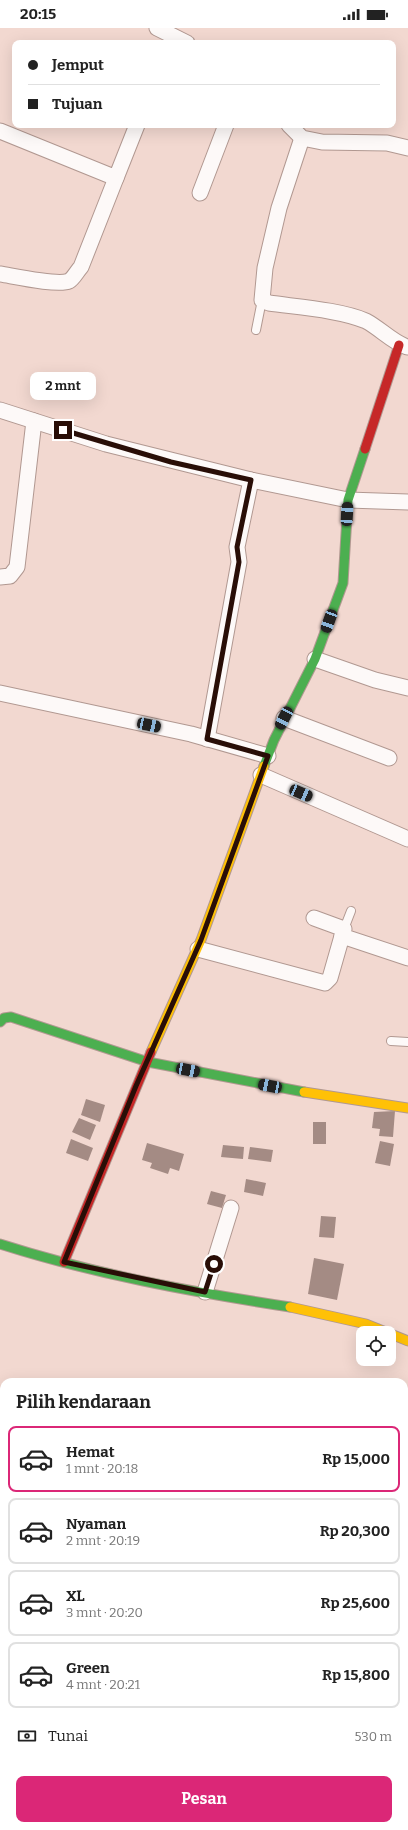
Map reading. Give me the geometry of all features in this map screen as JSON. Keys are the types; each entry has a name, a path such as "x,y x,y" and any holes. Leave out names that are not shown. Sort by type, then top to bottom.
{"street":[{"path":"165,35 179,40"},
{"path":"0,274 57,282 68,281 74,277 81,267 136,128"},
{"path":"200,193 225,128"},
{"path":"292,128 302,138 322,142 387,143 408,148"},
{"path":"0,130 116,178"},
{"path":"64,1262 98,1178 198,948 268,756 284,718 315,659 343,583 348,500 404,346 365,321 347,315 269,303 262,300 265,268 278,214 302,138"},
{"path":"0,410 121,448 251,480 348,500 408,502"},
{"path":"0,578 10,576 17,566 34,421"},
{"path":"207,739 239,562 237,547 251,480"},
{"path":"315,659 375,680 408,688"},
{"path":"0,693 207,739 268,756"},
{"path":"284,718 388,758"},
{"path":"261,775 408,839"},
{"path":"314,918 343,933 408,958"},
{"path":"198,948 325,983 330,978 343,933"},
{"path":"0,1022 4,1018 11,1017 148,1062 298,1091 408,1108"},
{"path":"205,1292 231,1208"},
{"path":"0,1244 38,1257 205,1292 317,1311 375,1326 408,1340"}],"lane":[{"path":"256,330 262,300"},
{"path":"343,933 351,911"},
{"path":"391,1041 408,1042"}],"building":[{"path":"86,1099 105,1105 100,1122 81,1115"},
{"path":"395,1111 393,1137 379,1136 380,1129 372,1128 374,1112"},
{"path":"79,1118 96,1125 90,1140 72,1132"},
{"path":"313,1122 326,1122 326,1144 313,1144"},
{"path":"71,1139 93,1148 88,1161 66,1153"},
{"path":"380,1141 394,1144 390,1166 375,1163"},
{"path":"147,1143 184,1154 179,1171 170,1168 168,1174 150,1168 152,1163 142,1160"},
{"path":"223,1145 244,1147 243,1159 221,1157"},
{"path":"250,1147 273,1150 271,1162 248,1159"},
{"path":"246,1179 266,1183 263,1196 244,1192"},
{"path":"211,1191 226,1195 222,1208 207,1204"},
{"path":"321,1216 336,1217 334,1238 319,1237"},
{"path":"314,1258 344,1264 337,1300 308,1294"}],"traffic: fast":[{"path":"264,766 274,740 315,659 343,583 348,500 365,449"},
{"path":"0,1022 4,1018 11,1017 148,1062 304,1092"},
{"path":"0,1244 35,1255 107,1273 217,1295 290,1307"}],"traffic: slow":[{"path":"151,1052 201,940 264,766"},
{"path":"304,1092 408,1108"},
{"path":"290,1307 366,1324 408,1341"}],"traffic: jam":[{"path":"365,449 399,345"},
{"path":"64,1262 151,1052"}],"route":[{"path":"63,430 106,444 171,462 251,480 237,547 239,562 207,739 268,756 201,940 148,1062 136,1086 92,1192 72,1246 64,1262 95,1270 205,1292 214,1264"}]}
